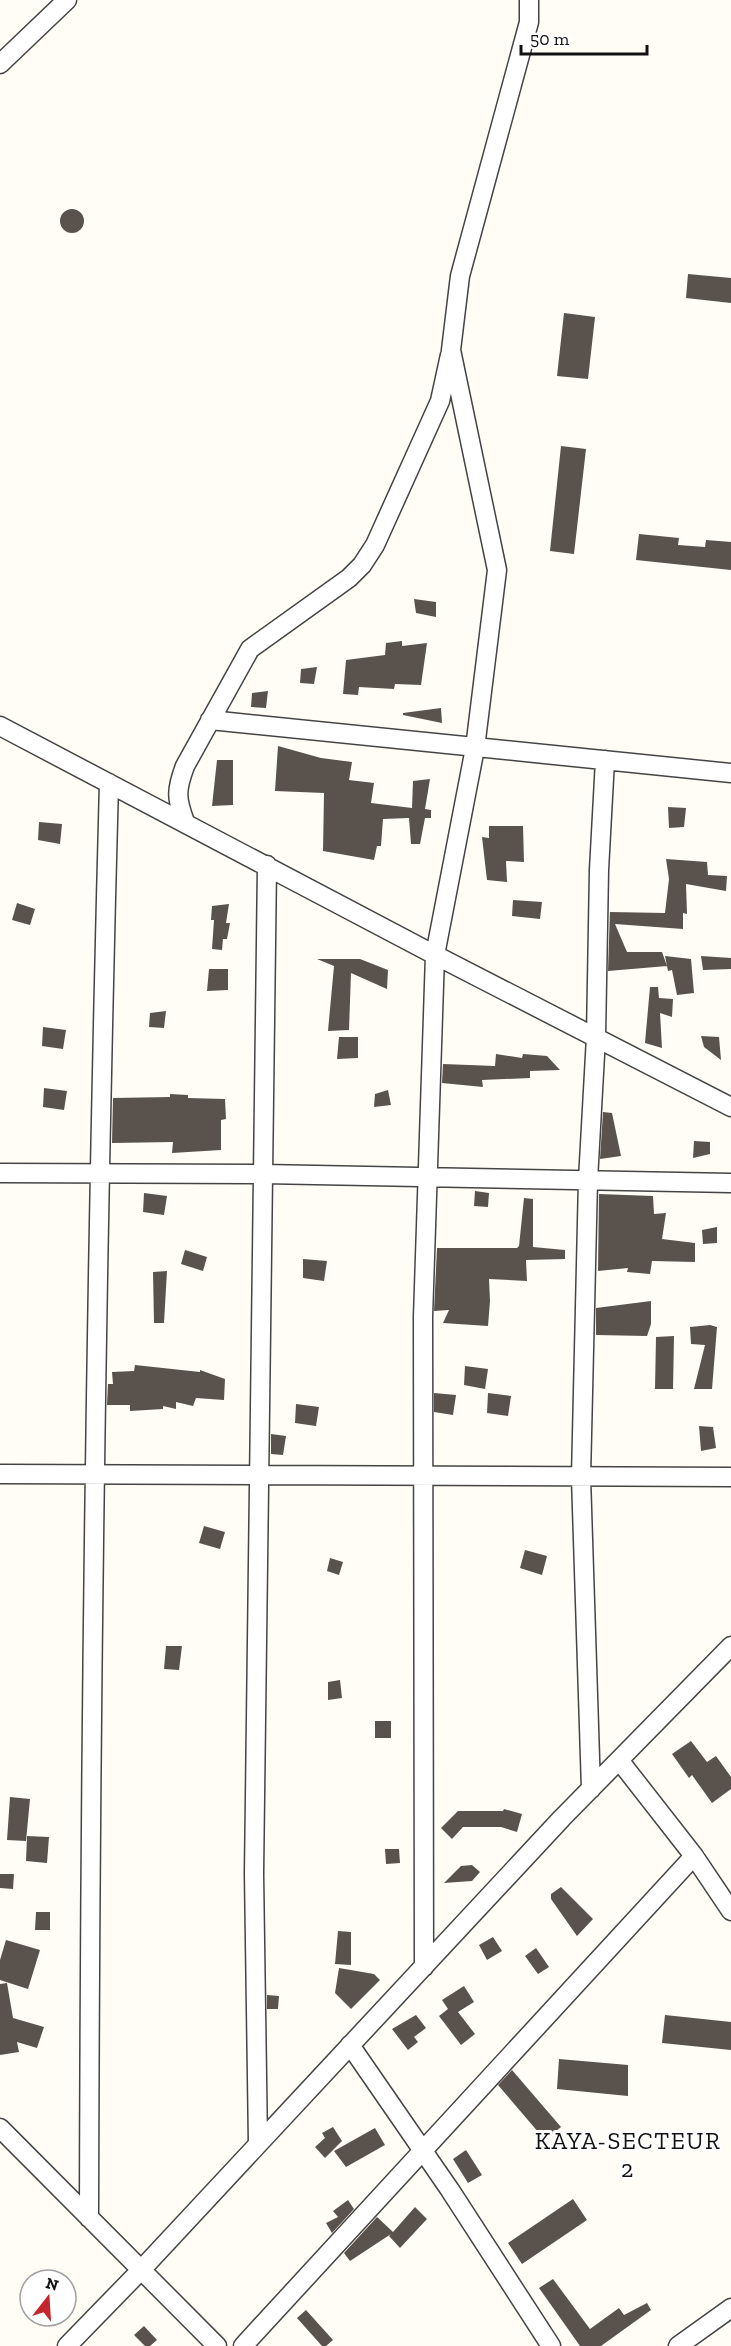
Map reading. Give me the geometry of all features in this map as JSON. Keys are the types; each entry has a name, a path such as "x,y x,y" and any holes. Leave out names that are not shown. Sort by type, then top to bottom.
{"street":[{"path":"0,64 67,0"},
{"path":"185,822 177,803 177,785 185,766 250,649 349,578 362,565 375,544 440,401 451,350 460,276 529,22 529,0"},
{"path":"424,1966 422,1476 426,1177 435,955 474,748 497,570 451,350"},
{"path":"210,720 731,773"},
{"path":"0,726 435,955 731,1107"},
{"path":"591,1789 581,1477 588,1180 596,1036 599,870 605,760"},
{"path":"89,2218 90,1753 99,1173 109,783"},
{"path":"258,2144 254,1874 267,865"},
{"path":"0,1173 263,1174 731,1183"},
{"path":"0,1474 731,1477"},
{"path":"67,2346 141,2270 591,1789 731,1646"},
{"path":"619,1760 694,1856 731,1911"},
{"path":"243,2346 694,1856"},
{"path":"350,2045 423,2150 551,2346"},
{"path":"0,2128 217,2346"},
{"path":"678,2346 731,2308"}],"building":[{"path":"72,209 80,213 84,221 80,229 72,233 64,229 60,221 64,213"},
{"path":"688,274 731,278 731,303 686,298"},
{"path":"564,313 595,317 588,379 557,376"},
{"path":"561,446 586,449 574,554 550,551"},
{"path":"639,534 679,538 678,545 705,547 706,540 731,542 731,570 636,560"},
{"path":"414,599 436,602 436,617 416,613"},
{"path":"402,641 402,646 427,643 421,685 395,684 394,689 359,687 358,695 343,694 346,660 385,655 386,643"},
{"path":"317,667 314,684 300,683 301,669"},
{"path":"268,691 266,708 251,707 252,693"},
{"path":"441,708 442,723 403,715 403,713"},
{"path":"278,746 321,758 352,762 349,780 374,783 371,803 412,808 413,781 430,779 425,809 431,810 431,818 425,818 420,844 411,844 409,818 383,819 381,846 377,846 374,860 323,851 324,793 275,791"},
{"path":"217,760 233,760 233,805 212,806"},
{"path":"668,807 686,808 684,827 669,828"},
{"path":"39,822 62,824 60,844 38,840"},
{"path":"489,826 523,826 524,862 506,861 507,882 487,880 482,837 489,838"},
{"path":"666,859 707,862 708,875 727,876 726,891 686,884 687,914 683,913 683,929 615,924 627,952 662,952 667,966 608,971 610,910 610,912 665,913 669,879"},
{"path":"513,900 542,902 540,919 512,916"},
{"path":"17,903 35,909 30,925 12,920"},
{"path":"229,904 226,923 230,923 227,939 223,939 222,950 212,949 214,920 211,920 212,906"},
{"path":"665,956 691,959 694,993 677,995 672,970 668,971"},
{"path":"701,956 731,958 731,969 703,970"},
{"path":"317,959 360,959 388,970 387,989 351,973 349,1030 328,1031 334,966"},
{"path":"209,969 228,969 228,990 207,991"},
{"path":"650,987 658,987 659,998 673,999 672,1017 660,1013 662,1048 645,1043"},
{"path":"166,1011 164,1028 149,1027 150,1013"},
{"path":"43,1027 66,1030 63,1049 42,1046"},
{"path":"701,1036 719,1037 721,1060 704,1047"},
{"path":"339,1037 358,1037 358,1058 337,1059"},
{"path":"496,1054 522,1058 523,1054 547,1056 560,1070 530,1071 530,1078 482,1080 483,1087 442,1083 443,1064 495,1066"},
{"path":"44,1088 67,1091 64,1110 43,1107"},
{"path":"388,1090 391,1105 374,1107 375,1094"},
{"path":"170,1094 188,1095 188,1098 225,1099 226,1119 221,1120 221,1150 172,1153 173,1142 112,1143 113,1098 170,1097"},
{"path":"603,1112 612,1113 621,1156 600,1159"},
{"path":"694,1141 710,1142 710,1154 693,1158"},
{"path":"475,1191 489,1193 488,1207 474,1206"},
{"path":"144,1193 167,1196 164,1215 143,1212"},
{"path":"599,1194 653,1196 654,1214 666,1213 662,1239 695,1243 695,1262 652,1261 650,1274 627,1272 628,1268 598,1271"},
{"path":"524,1198 533,1199 533,1247 565,1250 565,1259 526,1260 527,1281 489,1279 488,1326 443,1323 449,1310 434,1311 437,1248 517,1248"},
{"path":"717,1227 717,1243 703,1244 702,1230"},
{"path":"185,1250 207,1257 203,1271 181,1264"},
{"path":"303,1259 327,1261 324,1281 303,1278"},
{"path":"167,1271 164,1323 154,1323 153,1272"},
{"path":"651,1301 651,1324 647,1336 596,1335 596,1308"},
{"path":"710,1325 717,1327 712,1389 694,1389 705,1345 691,1344 690,1327"},
{"path":"674,1336 673,1389 655,1389 656,1337"},
{"path":"135,1365 200,1372 200,1370 225,1379 224,1400 196,1398 193,1406 176,1402 176,1409 163,1406 163,1409 130,1411 130,1405 107,1405 108,1384 113,1384 112,1372 134,1371"},
{"path":"465,1366 488,1369 485,1389 464,1385"},
{"path":"434,1393 456,1395 453,1415 434,1412"},
{"path":"488,1393 511,1396 508,1416 487,1413"},
{"path":"296,1404 319,1407 316,1426 295,1423"},
{"path":"699,1426 713,1427 716,1448 701,1451"},
{"path":"271,1434 286,1436 283,1455 271,1454"},
{"path":"204,1526 225,1532 220,1549 199,1543"},
{"path":"525,1550 547,1556 542,1575 520,1568"},
{"path":"330,1558 343,1562 339,1575 327,1571"},
{"path":"166,1646 182,1646 179,1670 164,1669"},
{"path":"340,1680 342,1698 328,1700 328,1682"},
{"path":"375,1721 391,1721 391,1738 375,1738"},
{"path":"691,1741 707,1762 716,1756 731,1777 731,1789 712,1803 692,1775 689,1778 672,1754"},
{"path":"10,1797 30,1799 26,1841 7,1840"},
{"path":"504,1809 522,1814 517,1832 501,1827 463,1827 452,1839 441,1828 458,1811 503,1811"},
{"path":"27,1836 49,1837 47,1863 26,1861"},
{"path":"385,1849 399,1849 400,1863 386,1864"},
{"path":"472,1865 480,1872 472,1881 444,1883 461,1866"},
{"path":"0,1874 14,1874 13,1889 0,1888"},
{"path":"561,1887 593,1919 577,1936 551,1899 551,1894"},
{"path":"36,1912 50,1912 50,1930 35,1930"},
{"path":"338,1931 351,1932 351,1965 335,1964"},
{"path":"493,1937 502,1951 487,1960 479,1945"},
{"path":"6,1940 40,1950 28,1989 0,1980 0,1960"},
{"path":"536,1948 549,1967 538,1974 525,1956"},
{"path":"339,1968 374,1974 380,1980 351,2009 335,1993"},
{"path":"7,1983 13,2018 44,2027 37,2048 17,2042 19,2052 0,2055 0,1984"},
{"path":"464,1986 474,2002 458,2012 475,2034 461,2045 439,2016 448,2009 442,2000"},
{"path":"267,1995 279,1996 278,2009 267,2009"},
{"path":"416,2015 426,2028 414,2037 418,2042 408,2050 392,2029"},
{"path":"665,2015 731,2022 731,2050 662,2043"},
{"path":"559,2059 628,2065 628,2096 557,2089"},
{"path":"512,2070 561,2127 545,2140 498,2085"},
{"path":"333,2127 342,2141 325,2158 315,2147 325,2138 322,2133"},
{"path":"375,2128 385,2145 346,2167 334,2151"},
{"path":"466,2150 482,2175 468,2183 453,2159"},
{"path":"573,2199 587,2220 522,2264 508,2243"},
{"path":"348,2200 354,2209 332,2233 326,2223 338,2217 333,2211"},
{"path":"415,2207 427,2219 400,2248 389,2236 391,2234 350,2261 344,2253 377,2217 393,2232"},
{"path":"553,2279 590,2329 619,2308 624,2315 647,2303 651,2310 601,2346 580,2346 539,2288"},
{"path":"306,2310 333,2340 326,2346 322,2346 297,2318"},
{"path":"144,2326 157,2340 150,2346 145,2346 134,2335"}],"district":[{"name":"KAYA-SECTEUR 2","path":"628,2155"}]}
